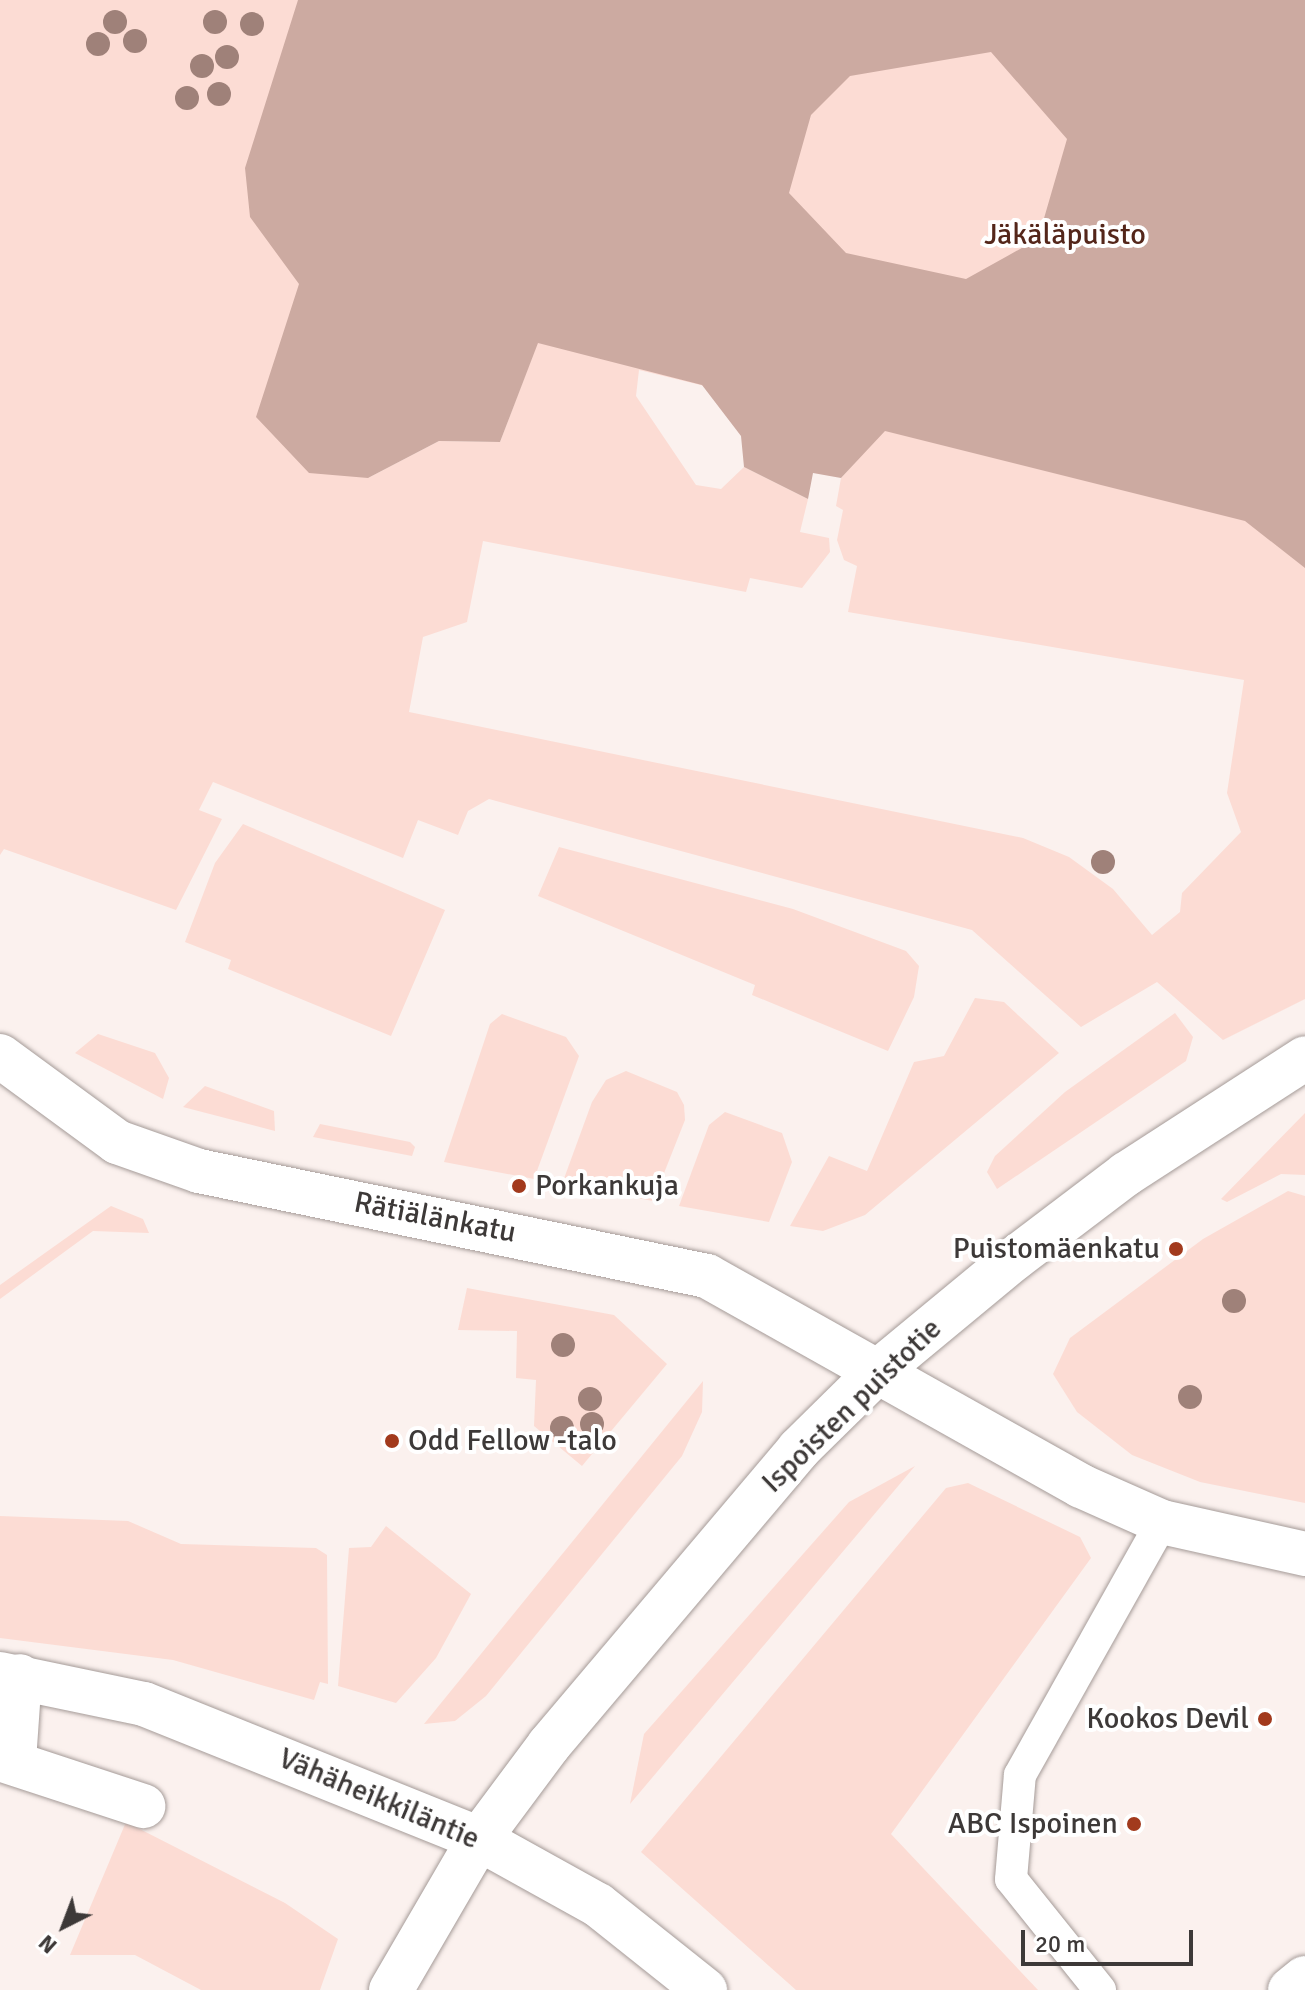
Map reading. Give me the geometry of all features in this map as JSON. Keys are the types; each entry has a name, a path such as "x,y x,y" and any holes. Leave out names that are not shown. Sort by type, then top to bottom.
{"street":[{"name":"Rätiälänkatu","path":"0,1056 42,1094 148,1153 199,1171 707,1276 876,1373"},
{"name":"Ispoisten puistotie","path":"391,1990 479,1839 600,1682 799,1449 876,1373 1126,1174 1305,1058"},
{"path":"876,1373 1081,1486 1162,1522 1305,1554"},
{"name":"Vähäheikkiläntie","path":"143,1806 7,1760 10,1675 144,1704 479,1839 598,1905 705,1990"},
{"path":"1290,1990 1305,1978"}],"lane":[{"path":"1100,1990 1011,1879 1020,1775 1162,1522"}],"green space":[{"name":"Jäkäläpuisto","path":"0,0 1305,0 1305,999 1223,1040 1157,982 1081,1027 972,930 489,799 468,811 458,835 418,820 403,858 213,782 199,810 222,819 176,910 4,849 0,855","holes":["537,344 500,442 439,441 368,478","639,370 884,430 841,478 836,506 843,510 837,540 844,560 857,566 848,612 1244,680 1227,793 1241,832 1182,893 1180,912 1152,935 1113,889 1069,857 1023,838 409,712 423,637 467,622 483,541 746,592 750,578 802,588 830,552 829,538 800,532 808,499 744,467 721,489 696,485 636,396"]},
{"name":"Jäkäläpuisto","path":"298,0 1305,0 1305,568 1245,521 885,431 841,478 813,473 808,499 744,467 741,436 702,385 538,343 500,442 439,441 368,478 309,473 256,417 299,284 250,217 245,168","holes":["991,52 1067,139 1038,239 966,279 846,253 789,193 811,115 850,76"]},
{"path":"243,824 445,910 391,1036 228,969 231,960 185,942 215,863"},
{"path":"559,847 793,909 906,951 919,966 914,997 888,1051 752,995 755,985 538,896"},
{"path":"975,998 1004,1002 1059,1053 865,1215 823,1231 790,1226 829,1156 867,1171 914,1062 944,1056"},
{"path":"1175,1013 1193,1037 1186,1061 997,1189 987,1172 995,1156 1065,1092"},
{"path":"502,1014 566,1037 579,1056 534,1179 444,1162 490,1024"},
{"path":"98,1034 155,1053 169,1078 163,1099 75,1053"},
{"path":"626,1071 677,1092 684,1105 685,1120 653,1201 562,1184 592,1102 606,1080"},
{"path":"205,1086 274,1111 275,1131 183,1107"},
{"path":"725,1112 782,1133 792,1162 769,1222 679,1206 709,1125"},
{"path":"1305,1113 1305,1175 1281,1174 1227,1202 1221,1199"},
{"path":"320,1124 410,1142 415,1147 412,1156 313,1137"},
{"path":"1288,1191 1305,1196 1305,1503 1200,1482 1132,1455 1077,1412 1053,1374 1070,1338 1203,1239"},
{"path":"111,1206 143,1219 149,1233 93,1231 0,1299 0,1285"},
{"path":"467,1288 614,1315 667,1364 582,1466 534,1426 536,1380 516,1378 517,1331 458,1330"},
{"path":"703,1381 702,1412 682,1456 486,1696 455,1721 424,1724"},
{"path":"915,1466 630,1804 644,1734 849,1502"},
{"path":"968,1483 1080,1537 1091,1558 891,1834 1038,1990 796,1990 641,1852 946,1488"},
{"path":"0,1516 128,1521 181,1544 316,1548 327,1555 328,1684 320,1682 314,1700 173,1660 0,1638"},
{"path":"386,1526 471,1594 436,1658 396,1703 338,1686 349,1548 371,1547"},
{"path":"126,1822 285,1903 338,1939 320,1990 201,1990 135,1955 70,1955"}],"place":[{"name":"Porkankuja","path":"519,1186"},
{"name":"Puistomäenkatu","path":"1176,1249"},
{"name":"Odd Fellow -talo","path":"392,1441"},
{"name":"Kookos Devil","path":"1265,1719"},
{"name":"ABC Ispoinen","path":"1134,1824"}]}
